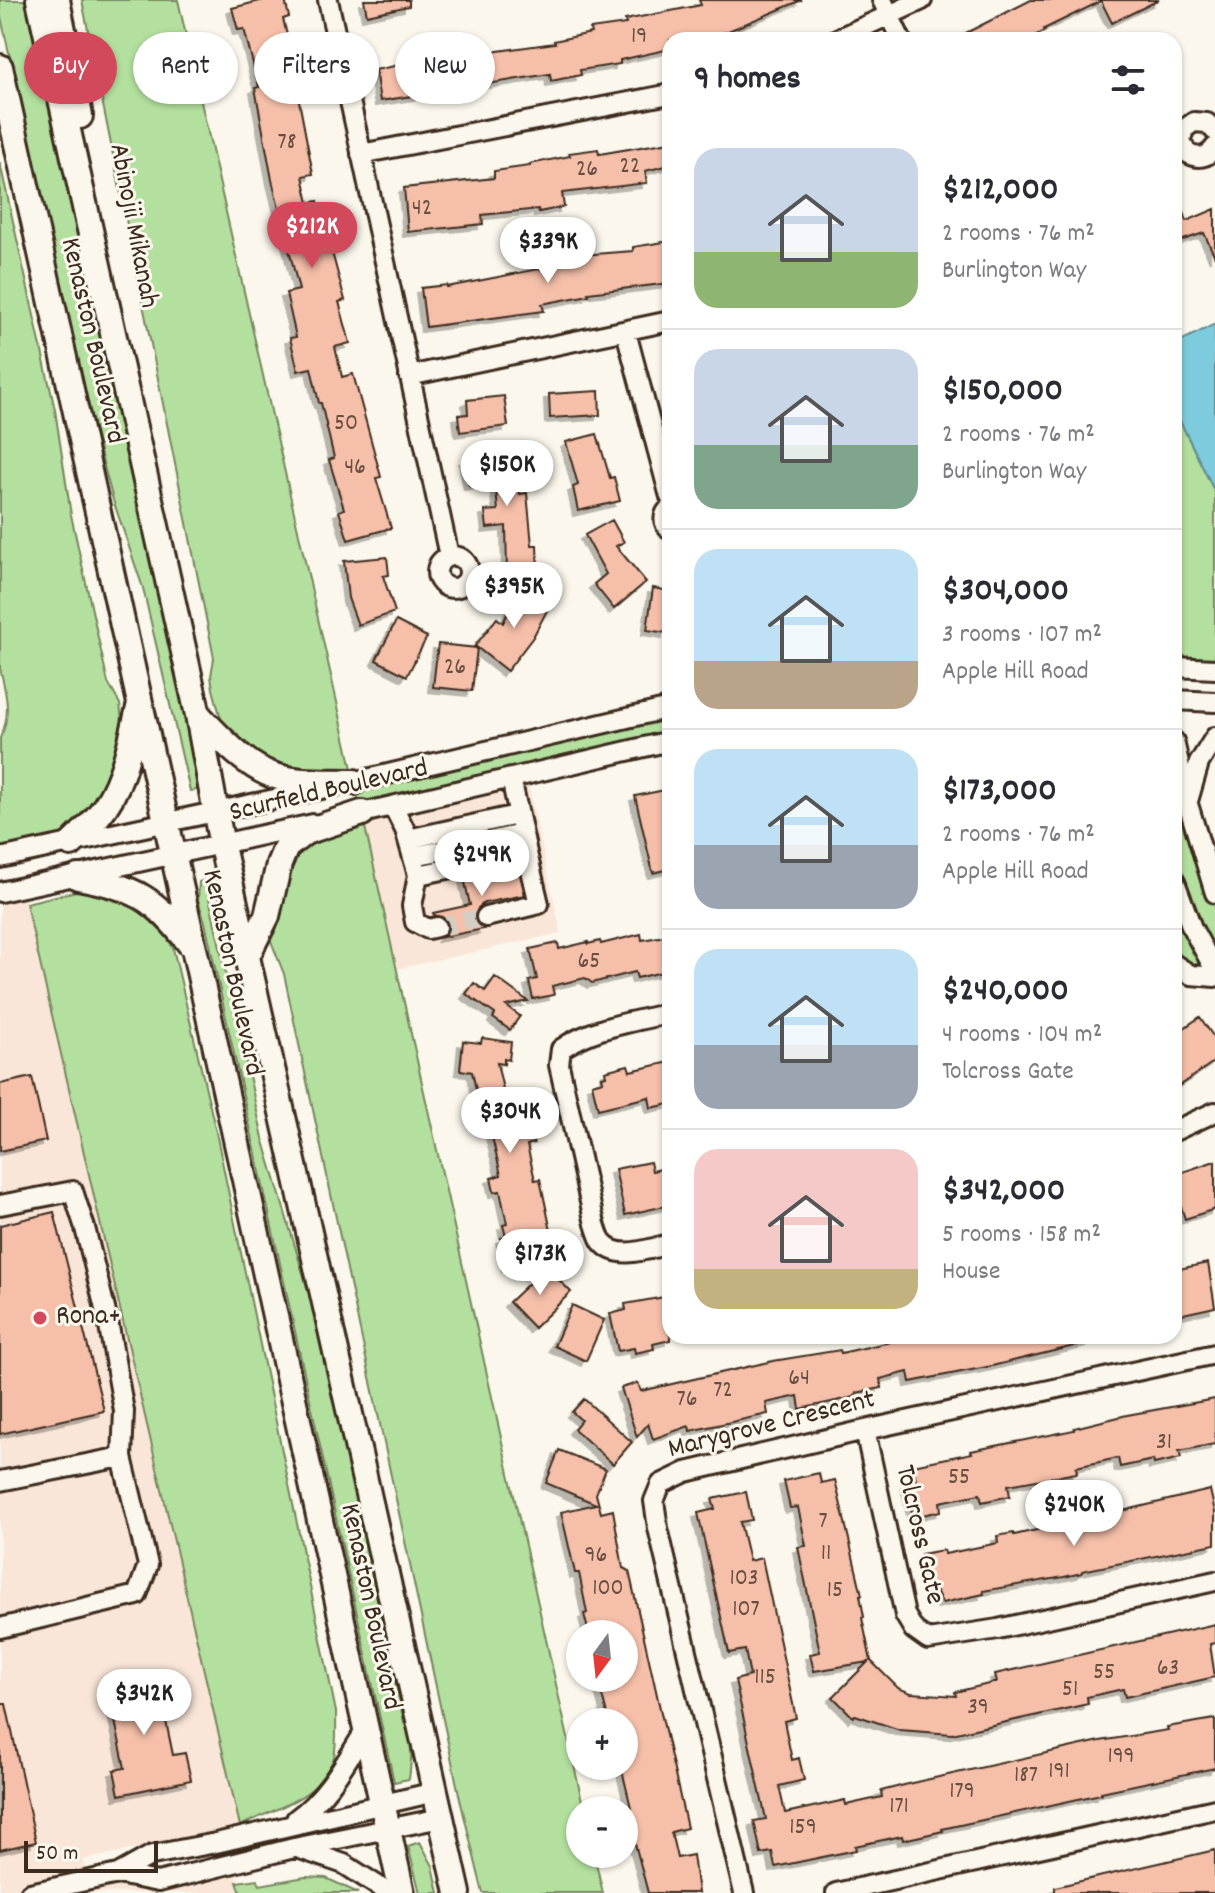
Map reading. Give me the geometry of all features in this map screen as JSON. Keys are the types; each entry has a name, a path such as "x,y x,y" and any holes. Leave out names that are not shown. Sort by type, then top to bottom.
{"main road":[{"path":"39,0 120,370"},
{"name":"Abinojii Mikanah","path":"57,0 121,322 120,370"},
{"name":"Kenaston Boulevard","path":"0,67 402,1893"},
{"name":"Kenaston Boulevard","path":"120,370 198,715 222,846 458,1893"},
{"path":"71,844 100,814 112,794 123,770 140,705"},
{"path":"198,715 231,747 271,774 293,780 354,782"},
{"path":"247,956 267,916 286,847 305,832 362,813"},
{"path":"78,877 119,885 146,898 170,919 196,952"}],"street":[{"path":"328,0 449,556"},
{"path":"847,32 886,7 922,0"},
{"path":"886,7 897,32"},
{"path":"361,154 662,96"},
{"path":"1182,133 1189,124 1201,121 1215,131"},
{"path":"1182,150 1197,157 1210,154 1215,147"},
{"path":"409,376 662,323"},
{"path":"626,332 662,467"},
{"path":"1182,667 1215,669"},
{"path":"1182,700 1215,702"},
{"name":"Scurfield Boulevard","path":"0,858 354,782 662,710"},
{"path":"1188,804 1199,763 1215,737"},
{"name":"Scurfield Boulevard","path":"0,892 222,846 662,743"},
{"path":"1182,777 1215,893"},
{"path":"486,917 539,904 511,778"},
{"path":"393,806 413,857 412,906 415,922 428,929 437,927"},
{"path":"489,841 520,824"},
{"path":"413,857 520,824"},
{"path":"413,857 461,847"},
{"path":"413,857 527,853"},
{"path":"1182,901 1192,928 1215,970"},
{"path":"1182,969 1191,975 1215,977"},
{"path":"662,1015 576,1039 561,1049 559,1065 602,1242 615,1252 638,1252 662,1246"},
{"path":"1182,1127 1215,1112"},
{"path":"0,1205 73,1191 108,1321 124,1411 122,1457 148,1565 137,1595 0,1628"},
{"name":"Marygrove Crescent","path":"744,1893 658,1528 654,1501 661,1484 686,1472 1215,1354"},
{"name":"Tolcross Gate","path":"865,1430 905,1615 914,1630 928,1640 998,1629 1215,1581"},
{"path":"0,1481 122,1457"},
{"path":"285,1826 314,1806 365,1731"},
{"path":"30,1893 118,1874 152,1855 435,1792"},
{"path":"836,1893 1215,1809"},
{"path":"118,1874 158,1882 294,1848 441,1818"},
{"path":"294,1848 344,1864 389,1893"}],"shaded area":[{"path":"526,775 561,933 397,969 362,813"},
{"path":"23,888 240,1826 83,1860 87,1880 158,1882 232,1863 241,1893 0,1893 0,892"}],"green space":[{"path":"0,0 25,0 32,32 24,32 24,104 48,104 196,764 197,790 190,791 143,588 113,500 92,422 0,13"},
{"path":"82,0 178,0 185,32 133,32 133,104 202,104 353,773 277,769 229,733 221,719 211,676 214,658 103,104 117,104 117,32 88,32"},
{"path":"0,163 55,410 71,515 108,683 120,704 125,747 78,837 0,858 0,738 7,712 0,668"},
{"path":"1182,425 1215,492 1215,669 1182,667"},
{"path":"662,710 662,743 362,813 354,782"},
{"path":"1182,771 1215,893 1215,977 1182,967"},
{"path":"365,827 566,1729 566,1780 577,1780 581,1796 566,1796 566,1868 597,1868 603,1893 483,1893 460,1799 284,974 269,936 284,864 301,850 329,836"},
{"path":"205,880 263,1138 315,1314 409,1737 409,1779 394,1782 198,900 199,882"},
{"path":"85,889 113,892 159,923 173,948 216,1132 336,1712 334,1757 319,1782 295,1800 240,1826 26,903"},
{"path":"420,1842 433,1866 439,1893 420,1893 408,1846"},
{"path":"305,1877 326,1878 358,1893 241,1893 237,1882 257,1879 260,1885"}],"water":[{"path":"1215,324 1215,492 1182,425 1182,340"}],"building":[{"path":"264,0 285,0 289,17 283,19 286,32 254,32 254,68 244,29 238,30 232,8"},
{"path":"364,0 409,0 409,6 367,15"},
{"path":"699,0 802,0 726,32 662,32 662,51 620,60 620,64 580,70 581,75 551,81 550,74 495,83 495,51 555,43 591,33 590,29 626,24 625,20 701,5"},
{"path":"1031,0 1159,0 1112,23 1101,1 1043,32 968,32"},
{"path":"395,66 395,99 380,101 379,69"},
{"path":"258,104 300,104 313,174 303,176 309,203 318,201 345,300 339,302 350,343 335,347 342,377 353,374 381,477 376,478 391,528 348,540 339,511 344,509 329,460 334,458 311,368 298,371 290,338 296,337 286,293 299,290 272,180"},
{"path":"662,143 662,167 645,171 647,183 562,193 564,207 539,212 538,209 482,215 483,224 408,232 404,188 494,178 494,171 530,166 570,156 569,153 598,149 599,154"},
{"path":"1182,207 1187,221 1215,209 1215,257 1204,233 1182,240"},
{"path":"662,242 662,284 588,293 542,304 544,311 426,327 421,288 447,287 549,267 547,255 580,249 581,255 633,251 633,247"},
{"path":"599,391 600,415 550,418 549,394"},
{"path":"504,396 508,426 460,432 458,415 468,414 467,400"},
{"path":"597,434 620,501 578,511 573,487 578,485 566,442"},
{"path":"513,451 520,494 527,493 532,545 537,545 538,571 507,572 506,526 487,528 485,511 498,510 495,481 469,485 464,459"},
{"path":"612,520 624,542 616,546 646,582 614,609 594,584 606,574 585,535"},
{"path":"387,557 389,575 383,576 395,612 358,625 348,598 344,561"},
{"path":"653,588 662,590 662,632 647,630"},
{"path":"520,589 550,605 533,637 507,671 475,646 497,618 503,623"},
{"path":"396,621 427,637 407,676 376,660"},
{"path":"438,644 477,648 472,691 433,687"},
{"path":"662,791 662,871 653,873 635,796"},
{"path":"518,867 525,895 484,903 478,908 475,921 484,929 443,937 448,931 448,924 445,918 433,913 470,905 464,878"},
{"path":"641,934 642,940 662,936 662,972 637,978 635,972 592,983 585,978 552,986 554,995 533,999 529,981 537,979 530,949 558,943 559,949 588,942 600,941 601,944"},
{"path":"495,977 528,1001 506,1006 520,1016 510,1030 493,1018 495,1014 466,994 474,983 485,991"},
{"path":"1200,1017 1215,1039 1215,1061 1182,1084 1182,1029"},
{"path":"482,1038 511,1042 509,1060 504,1059 504,1064 497,1063 505,1098 521,1095 534,1143 527,1145 535,1180 540,1179 556,1255 507,1266 501,1238 506,1237 503,1225 507,1224 500,1191 494,1192 491,1178 501,1175 489,1124 484,1125 472,1072 460,1070 463,1041 481,1043"},
{"path":"662,1064 662,1106 651,1108 649,1097 598,1109 592,1084 603,1081 605,1071 628,1065 630,1071"},
{"path":"32,1077 46,1141 0,1151 0,1084"},
{"path":"1215,1161 1215,1209 1185,1219 1182,1172"},
{"path":"650,1162 652,1171 662,1169 662,1207 625,1215 615,1169"},
{"name":"Rona+","path":"54,1212 104,1411 0,1434 0,1225"},
{"path":"1208,1263 1215,1307 1182,1314 1182,1268"},
{"path":"546,1267 571,1292 534,1328 509,1302"},
{"path":"662,1297 662,1342 653,1344 654,1349 635,1353 634,1348 618,1351 610,1314 626,1310 625,1304"},
{"path":"572,1305 604,1320 586,1361 554,1346"},
{"path":"881,1344 1083,1344 910,1382 908,1372 880,1379 882,1388 800,1409 798,1396 766,1403 768,1414 690,1431 689,1426 653,1439 648,1424 637,1437 621,1388 638,1383 641,1391 773,1361 840,1350 841,1353"},
{"path":"584,1399 632,1442 613,1464 574,1429 581,1420 572,1412"},
{"path":"1215,1399 1215,1444 1179,1451 1181,1458 1120,1467 1118,1458 1076,1467 1077,1473 1008,1485 1010,1496 982,1502 980,1494 940,1502 941,1511 913,1517 906,1482 916,1480 913,1465 1074,1430 1127,1415"},
{"path":"559,1450 606,1469 596,1494 601,1513 613,1510 623,1568 629,1571 687,1828 671,1832 677,1858 693,1855 698,1893 648,1893 638,1855 638,1796 628,1796 624,1780 638,1780 638,1708 605,1708 601,1692 638,1692 638,1620 586,1620 584,1614 587,1613 579,1573 575,1573 561,1512 596,1504 546,1483"},
{"path":"819,1473 821,1483 835,1480 862,1595 862,1618 871,1661 898,1688 911,1693 956,1696 955,1692 997,1682 995,1674 1215,1624 1215,1643 1210,1644 1215,1677 1125,1697 1123,1689 1087,1697 1088,1704 952,1734 900,1730 855,1715 853,1717 833,1697 868,1662 814,1671 810,1654 820,1652 798,1547 806,1546 798,1507 790,1508 784,1481"},
{"path":"1210,1490 1215,1512 1215,1544 983,1591 984,1594 942,1603 935,1588 929,1589 921,1554 944,1550 945,1554 998,1543 997,1536 1081,1520 1082,1524"},
{"path":"746,1492 752,1520 740,1522 749,1561 762,1558 796,1718 784,1721 792,1760 799,1758 804,1780 779,1786 785,1813 845,1800 846,1805 882,1797 881,1791 912,1783 1215,1719 1215,1768 903,1840 902,1836 855,1846 856,1850 775,1867 772,1852 761,1854 754,1821 766,1819 735,1680 750,1676 745,1650 729,1653 698,1513 715,1509 712,1499"},
{"path":"156,1673 173,1755 185,1753 191,1780 119,1795 114,1770 125,1768 107,1683"},
{"path":"0,1704 6,1704 36,1842 0,1850"},
{"path":"1215,1850 1215,1893 1055,1893 1055,1887"}],"tunnel":[{"path":"437,927 486,917"}],"place":[{"name":"Rona+","path":"40,1318"}]}
